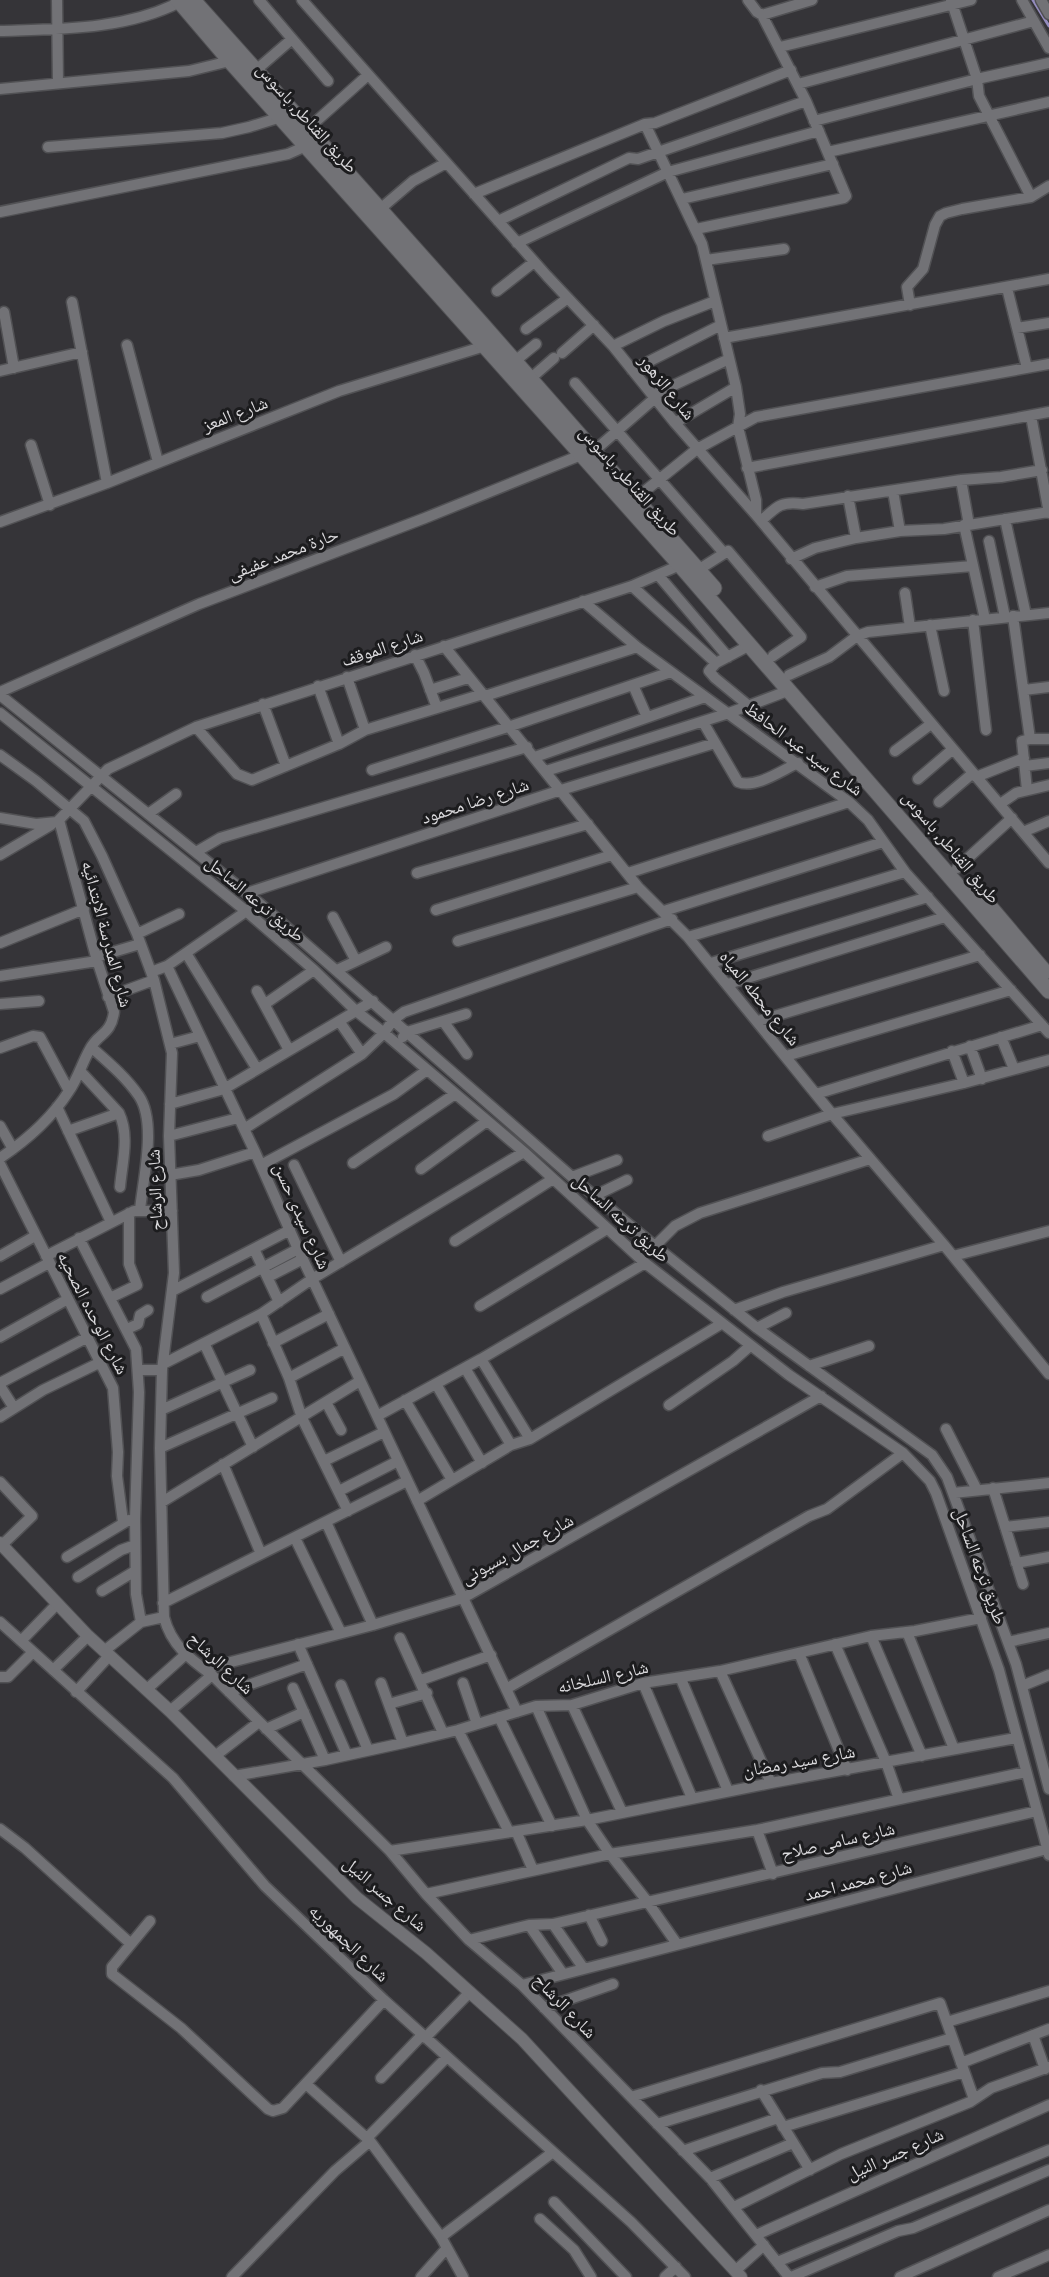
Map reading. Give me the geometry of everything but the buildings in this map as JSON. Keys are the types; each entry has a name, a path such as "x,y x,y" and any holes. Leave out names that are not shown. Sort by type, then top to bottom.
{"main road":[{"name":"طريق القناطر, باسوس","path":"183,1 230,61 281,117 379,210 515,361 587,453 680,565 750,645 789,682 957,868 1049,976"},
{"name":"طريق القناطر, باسوس","path":"183,1 255,71 304,138 485,346 587,453 635,499 698,570 773,656 789,682 1049,991"}],"street":[{"path":"57,0 58,83"},
{"path":"259,0 328,81"},
{"name":"شارع الزهور","path":"302,0 534,262 613,346 790,559 1047,859"},
{"path":"696,229 845,197 806,101 780,47 762,15 748,0"},
{"path":"762,15 812,0"},
{"path":"780,47 951,2 971,0"},
{"path":"1022,0 1049,48"},
{"path":"1041,0 1049,14"},
{"path":"0,31 57,29 104,24 147,16 183,1"},
{"path":"951,2 977,79 979,96 1031,196"},
{"path":"798,84 1034,21"},
{"path":"255,71 292,39"},
{"path":"0,89 189,71 230,61"},
{"path":"517,243 669,172 977,79 1049,63"},
{"path":"474,194 645,124 655,123 791,70"},
{"path":"0,212 288,154 368,75"},
{"path":"498,221 629,158 638,159 806,101"},
{"path":"828,152 1049,102"},
{"path":"48,147 228,132 281,117"},
{"path":"645,124 696,229 706,260 736,387 740,414 738,427 756,500 758,518 781,504 803,504 1042,470"},
{"path":"379,210 413,181 446,163"},
{"path":"682,199 832,164"},
{"path":"910,305 907,287 923,269 935,225 940,216 1031,196 1049,186"},
{"path":"706,260 784,249"},
{"path":"496,291 534,262"},
{"path":"724,338 1049,279"},
{"path":"1007,288 1027,368"},
{"path":"526,329 568,298"},
{"path":"613,346 664,321 715,301"},
{"path":"72,302 107,483"},
{"path":"4,312 14,368"},
{"path":"1017,328 1049,322"},
{"path":"530,379 594,325"},
{"path":"632,370 721,325"},
{"path":"515,361 536,344"},
{"path":"127,345 158,462"},
{"name":"شارع المعز","path":"0,522 107,483 339,391 485,346"},
{"path":"0,371 82,352"},
{"path":"587,453 654,397 729,359"},
{"path":"635,499 697,449 762,415 1049,364"},
{"path":"575,383 723,552"},
{"path":"675,423 736,387"},
{"path":"747,468 1049,412"},
{"path":"790,559 815,548 856,538 1049,513 1031,416"},
{"path":"31,445 50,505"},
{"name":"حارة محمد عفيفى","path":"0,693 199,604 425,518 587,453"},
{"path":"961,480 973,566 985,619"},
{"path":"893,491 900,531"},
{"path":"848,496 856,538"},
{"path":"1005,519 1026,615"},
{"path":"989,541 1009,617 1024,690 1030,739"},
{"path":"698,570 728,550 801,637 773,656"},
{"name":"شارع الموقف","path":"57,821 89,786 115,764 196,727 346,677 540,617 659,576 680,565"},
{"path":"815,587 847,576 973,566"},
{"path":"659,576 728,657"},
{"path":"632,586 716,663"},
{"path":"905,593 910,627"},
{"name":"شارع سيد عبد الحافظ","path":"584,601 637,647 849,802 868,820 905,872 1046,1029"},
{"path":"546,771 749,706 829,657 857,636 868,632 1049,614"},
{"path":"973,620 986,730"},
{"path":"930,625 944,691"},
{"path":"749,706 711,675 710,669 716,663 750,645"},
{"name":"شارع محطه المياه","path":"444,646 468,678 511,726 638,887 668,915 711,963 832,1114 944,1245 1049,1374"},
{"path":"196,727 237,774 252,780 339,744 365,730 637,647"},
{"path":"415,655 437,708"},
{"path":"372,770 671,672"},
{"path":"346,677 365,730"},
{"path":"430,690 468,678"},
{"path":"633,685 647,717"},
{"path":"318,686 339,744"},
{"path":"1024,690 1049,687"},
{"name":"طريق ترعه الساحل","path":"0,693 259,903 572,1177 655,1246 757,1328 923,1447 944,1472 1008,1642 1049,1789"},
{"path":"535,757 705,697"},
{"path":"263,704 286,766"},
{"name":"طريق ترعه الساحل","path":"0,713 246,912 314,970 356,1011 524,1152 645,1263 789,1375 903,1453 930,1481 999,1670 1048,1852"},
{"path":"703,722 738,782 760,780 798,763"},
{"path":"895,752 931,724"},
{"path":"1027,790 1022,741 1049,739"},
{"name":"شارع رضا محمود","path":"247,893 561,790 715,743"},
{"path":"196,852 220,838 527,747"},
{"path":"918,779 953,749"},
{"name":"شارع الرشاح","path":"0,755 84,821 102,856 138,939 152,976 170,1044 172,1063 169,1136 174,1273 163,1367 160,1448 163,1603 169,1634 185,1655 229,1692 390,1851 469,1940 522,1985 710,2178 790,2277"},
{"path":"939,802 975,775 1025,762 1049,764"},
{"path":"1000,804 1017,793 1049,785"},
{"path":"148,814 176,794"},
{"path":"628,873 849,802"},
{"path":"0,818 36,824 57,821"},
{"path":"957,868 1012,818"},
{"path":"0,855 57,821"},
{"name":"شارع المدرسة الابتدائيه","path":"0,1158 31,1136 57,1107 69,1091 91,1047 111,1026 114,1012 96,959 84,909 57,821"},
{"path":"1023,832 1049,821"},
{"path":"417,873 588,824"},
{"path":"244,1129 362,1054 384,1033 393,1020 416,1007 668,915 883,842"},
{"path":"436,910 612,855"},
{"path":"688,937 905,872"},
{"path":"458,941 638,887"},
{"path":"711,963 928,897"},
{"path":"108,997 152,976 259,903"},
{"path":"0,943 84,909"},
{"path":"0,976 96,959 138,939 179,914"},
{"path":"333,917 356,961"},
{"path":"728,984 945,917"},
{"path":"337,970 386,947"},
{"path":"186,953 257,1069"},
{"path":"758,1021 980,955"},
{"name":"شارع سيدى حسن","path":"167,966 517,1712"},
{"path":"265,1004 314,970"},
{"path":"786,1056 1011,990"},
{"path":"257,991 289,1050"},
{"path":"0,1004 39,1001"},
{"path":"170,1104 224,1089 373,1001"},
{"path":"397,1044 407,1032 466,1014"},
{"path":"339,1020 362,1054"},
{"path":"443,1021 467,1054"},
{"path":"816,1094 1001,1037 1046,1029"},
{"path":"0,1048 33,1035 40,1037 69,1091"},
{"path":"170,1044 200,1036"},
{"path":"1001,1037 1014,1070"},
{"path":"970,1046 982,1078"},
{"path":"91,1047 122,1075 140,1096 146,1112 148,1137 140,1210"},
{"path":"952,1051 964,1083"},
{"path":"768,1136 832,1114 1049,1060"},
{"path":"261,1165 394,1094 427,1070"},
{"path":"80,1071 119,1113 125,1128 120,1187"},
{"path":"353,1163 455,1094"},
{"path":"57,1107 111,1222"},
{"path":"68,1131 119,1113"},
{"path":"169,1136 238,1118"},
{"path":"422,1169 487,1121"},
{"path":"0,1126 13,1149"},
{"path":"170,1174 209,1167 255,1152"},
{"path":"139,1370 163,1367 261,1314 312,1279 524,1152"},
{"path":"655,1246 675,1227 700,1213 870,1159"},
{"path":"572,1177 617,1160"},
{"name":"شارع الوحده الصحيه","path":"0,1164 101,1362 115,1398 117,1476 123,1522"},
{"path":"294,1165 341,1262"},
{"path":"455,1240 553,1179"},
{"path":"594,1196 627,1180"},
{"path":"0,1290 79,1238 129,1213 140,1210 172,1211"},
{"path":"110,1298 137,1285 129,1264 129,1213"},
{"path":"480,1306 607,1228"},
{"path":"172,1291 290,1230"},
{"path":"953,1256 1049,1231"},
{"path":"0,1256 35,1236"},
{"path":"79,1238 136,1349 139,1370 135,1571 141,1622"},
{"path":"734,1310 944,1245"},
{"path":"254,1249 279,1302"},
{"path":"265,1272 298,1249"},
{"path":"207,1297 265,1272 303,1259"},
{"path":"377,1416 481,1359 645,1263"},
{"path":"0,1337 68,1299"},
{"path":"127,1329 138,1324 140,1315 148,1311"},
{"path":"757,1328 786,1313"},
{"path":"261,1314 289,1378 303,1418 348,1511"},
{"path":"273,1343 329,1314"},
{"path":"417,1501 511,1445 530,1439 721,1324"},
{"path":"14,1408 0,1385 88,1337"},
{"path":"204,1343 253,1447"},
{"path":"669,1405 750,1346"},
{"path":"808,1366 869,1346"},
{"path":"289,1378 345,1348"},
{"path":"481,1359 530,1439"},
{"path":"0,1417 62,1380 101,1362"},
{"path":"465,1368 511,1445"},
{"path":"161,1410 250,1370"},
{"path":"162,1502 303,1418 360,1381"},
{"path":"436,1384 482,1463"},
{"name":"شارع جمال بسيونى","path":"208,1672 298,1644 464,1598 821,1396"},
{"path":"160,1448 272,1398"},
{"path":"405,1400 452,1480"},
{"path":"326,1402 341,1430"},
{"path":"946,1429 977,1490"},
{"path":"324,1461 384,1432"},
{"path":"506,1689 805,1518 827,1509 903,1453"},
{"path":"339,1491 398,1461"},
{"path":"223,1464 261,1554"},
{"path":"163,1603 407,1481"},
{"path":"0,1482 32,1516 1,1544"},
{"path":"953,1493 1049,1483"},
{"path":"993,1488 1023,1584"},
{"path":"67,1557 123,1522 135,1519"},
{"path":"326,1522 373,1625"},
{"path":"1005,1527 1049,1522"},
{"path":"295,1538 341,1633"},
{"name":"شارع جسر النيل","path":"1,1544 88,1636 170,1711 357,1898 426,1953 522,2039 738,2274"},
{"path":"78,1577 121,1550 135,1545"},
{"path":"1017,1563 1049,1557"},
{"path":"102,1591 135,1571"},
{"path":"21,1641 57,1604"},
{"path":"76,1692 107,1654 141,1622 164,1617"},
{"name":"شارع السلخانه","path":"234,1776 301,1765 403,1743 458,1730 536,1706 573,1705 643,1683 681,1679 871,1636 908,1632 981,1618"},
{"name":"شارع الجمهوريه","path":"0,1622 173,1778 265,1886 384,2000 631,2222 685,2277"},
{"path":"908,1632 954,1749"},
{"path":"1008,1642 1049,1633"},
{"path":"53,1670 88,1636"},
{"path":"871,1636 922,1756"},
{"path":"400,1638 427,1693 443,1733"},
{"path":"298,1644 347,1755"},
{"path":"835,1644 886,1762 899,1799"},
{"path":"0,1677 8,1677 33,1652"},
{"path":"799,1653 847,1770"},
{"path":"147,1689 185,1655"},
{"path":"421,1680 491,1655"},
{"path":"229,1692 307,1664"},
{"path":"720,1671 771,1783"},
{"path":"170,1711 208,1672"},
{"path":"1022,1686 1049,1675"},
{"path":"681,1679 728,1791"},
{"path":"381,1683 403,1743"},
{"path":"463,1683 477,1724"},
{"path":"643,1683 692,1798"},
{"path":"341,1685 368,1750"},
{"path":"293,1688 325,1760"},
{"path":"389,1704 427,1693"},
{"path":"573,1705 622,1812"},
{"path":"536,1706 587,1820 678,1944"},
{"path":"215,1756 262,1726 304,1712"},
{"path":"500,1717 552,1826"},
{"path":"311,1728 331,1720"},
{"path":"458,1730 533,1870"},
{"name":"شارع سيد رمضان","path":"390,1851 587,1820 728,1791 1016,1738"},
{"path":"426,1894 610,1854 758,1830 1026,1772"},
{"name":"شارع سامى صلاح","path":"469,1940 529,1924 553,1924 1037,1811"},
{"path":"0,1829 25,1848 131,1944"},
{"path":"758,1830 773,1874"},
{"name":"شارع محمد احمد","path":"522,1985 1048,1852"},
{"path":"589,1915 602,1941"},
{"path":"150,1921 112,1967 112,1974 181,2028 268,2109 273,2111 283,2108 384,2000"},
{"path":"529,1924 563,1974"},
{"path":"553,1924 584,1969"},
{"path":"544,2008 613,1984"},
{"path":"947,2022 1049,1991"},
{"path":"381,2078 470,1992"},
{"path":"631,2097 940,2003 974,2099"},
{"path":"683,2151 963,2068 1049,2029"},
{"path":"734,2207 841,2154 974,2099 991,2088 1047,2068 1033,2035"},
{"path":"657,2124 761,2090 826,2072 840,2072 952,2038"},
{"path":"232,2277 447,2057"},
{"path":"306,2084 369,2139 441,2237 463,2277"},
{"path":"761,2090 810,2170"},
{"name":"شارع جسر النيل","path":"756,2235 1049,2105"},
{"path":"710,2178 793,2143"},
{"path":"777,2262 1049,2150"},
{"path":"441,2237 553,2152"},
{"path":"790,2277 1049,2170"},
{"path":"554,2202 626,2277"},
{"path":"900,2277 1049,2210"},
{"path":"540,2219 574,2250 591,2277"},
{"path":"738,2274 764,2245"},
{"path":"421,2277 447,2248"},
{"path":"998,2277 1049,2255"},
{"path":"666,2277 676,2267"}],"waterway":[{"path":"1033,0 1049,26"}]}
